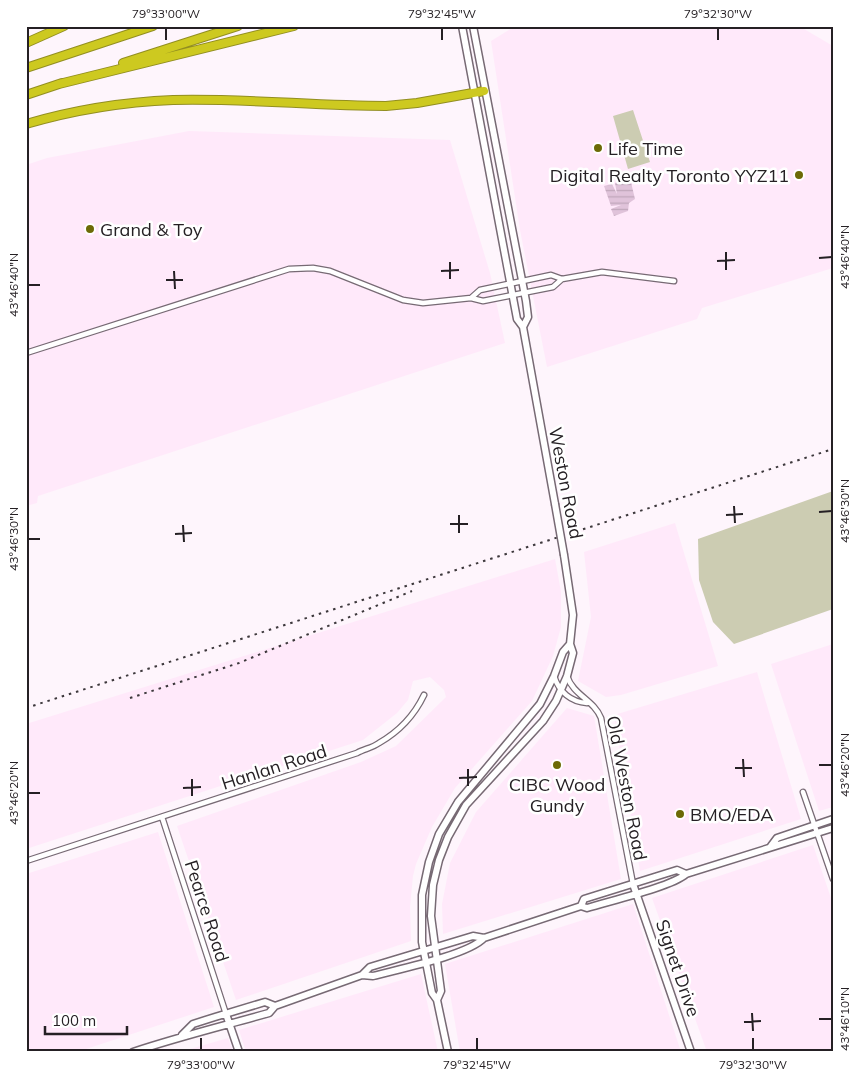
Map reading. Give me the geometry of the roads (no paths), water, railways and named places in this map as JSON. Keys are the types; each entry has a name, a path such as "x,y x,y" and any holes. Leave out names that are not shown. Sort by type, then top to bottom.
{"highway":[{"path":"26,43 64,26"},
{"path":"103,42 144,26"},
{"path":"26,68 152,26"},
{"path":"26,94 238,26"},
{"path":"59,84 294,26"},
{"path":"26,124 101,106 154,101 195,100 386,106 417,103 484,91"}],"main road":[{"name":"Weston Road","path":"437,1000 441,991 435,959 431,916 433,885 448,837 466,805 543,721 568,676 573,653 570,644 573,615 555,504 523,327 516,319 511,283 462,26"},
{"name":"Weston Road","path":"473,26 524,292 528,317 523,327"},
{"name":"Weston Road","path":"448,1052 437,1000 432,993 424,952 421,921 422,896 429,862 439,834 458,802 540,704 563,652 570,644"},
{"path":"771,846 777,838 833,819"},
{"path":"133,1052 182,1035 196,1035 269,1012 275,1006 362,975 373,976 435,959 476,945 484,938 581,906 587,908 636,894 680,879 686,874 833,828"},
{"path":"581,906 584,899 677,870 686,874"},
{"name":"Signet Drive","path":"633,884 691,1052"},
{"path":"362,975 370,967 473,936 484,938"},
{"path":"182,1035 193,1024 265,1002 275,1006"},
{"path":"226,1014 239,1052"}],"street":[{"path":"26,353 289,269 313,268 330,271 403,300 423,303 471,298 483,301 553,287 562,279"},
{"path":"471,298 480,290 551,275 562,279 602,272 674,281"},
{"path":"554,676 560,692"},
{"name":"Old Weston Road","path":"568,676 574,690 599,711 633,884"},
{"name":"Old Weston Road","path":"560,692 580,702 587,702"},
{"name":"Hanlan Road","path":"26,861 292,776 378,744 412,718 424,695"},
{"path":"803,792 833,879"},
{"name":"Pearce Road","path":"162,817 226,1014"}],"railway":[{"path":"26,708 833,449"},
{"path":"130,698 239,663 412,591"}],"place":[{"name":"Life Time","path":"598,148"},
{"name":"Digital Realty Toronto YYZ11","path":"799,175"},
{"name":"Grand & Toy","path":"90,229"},
{"name":"CIBC Wood Gundy","path":"557,765"},
{"name":"BMO/EDA","path":"680,814"}]}
